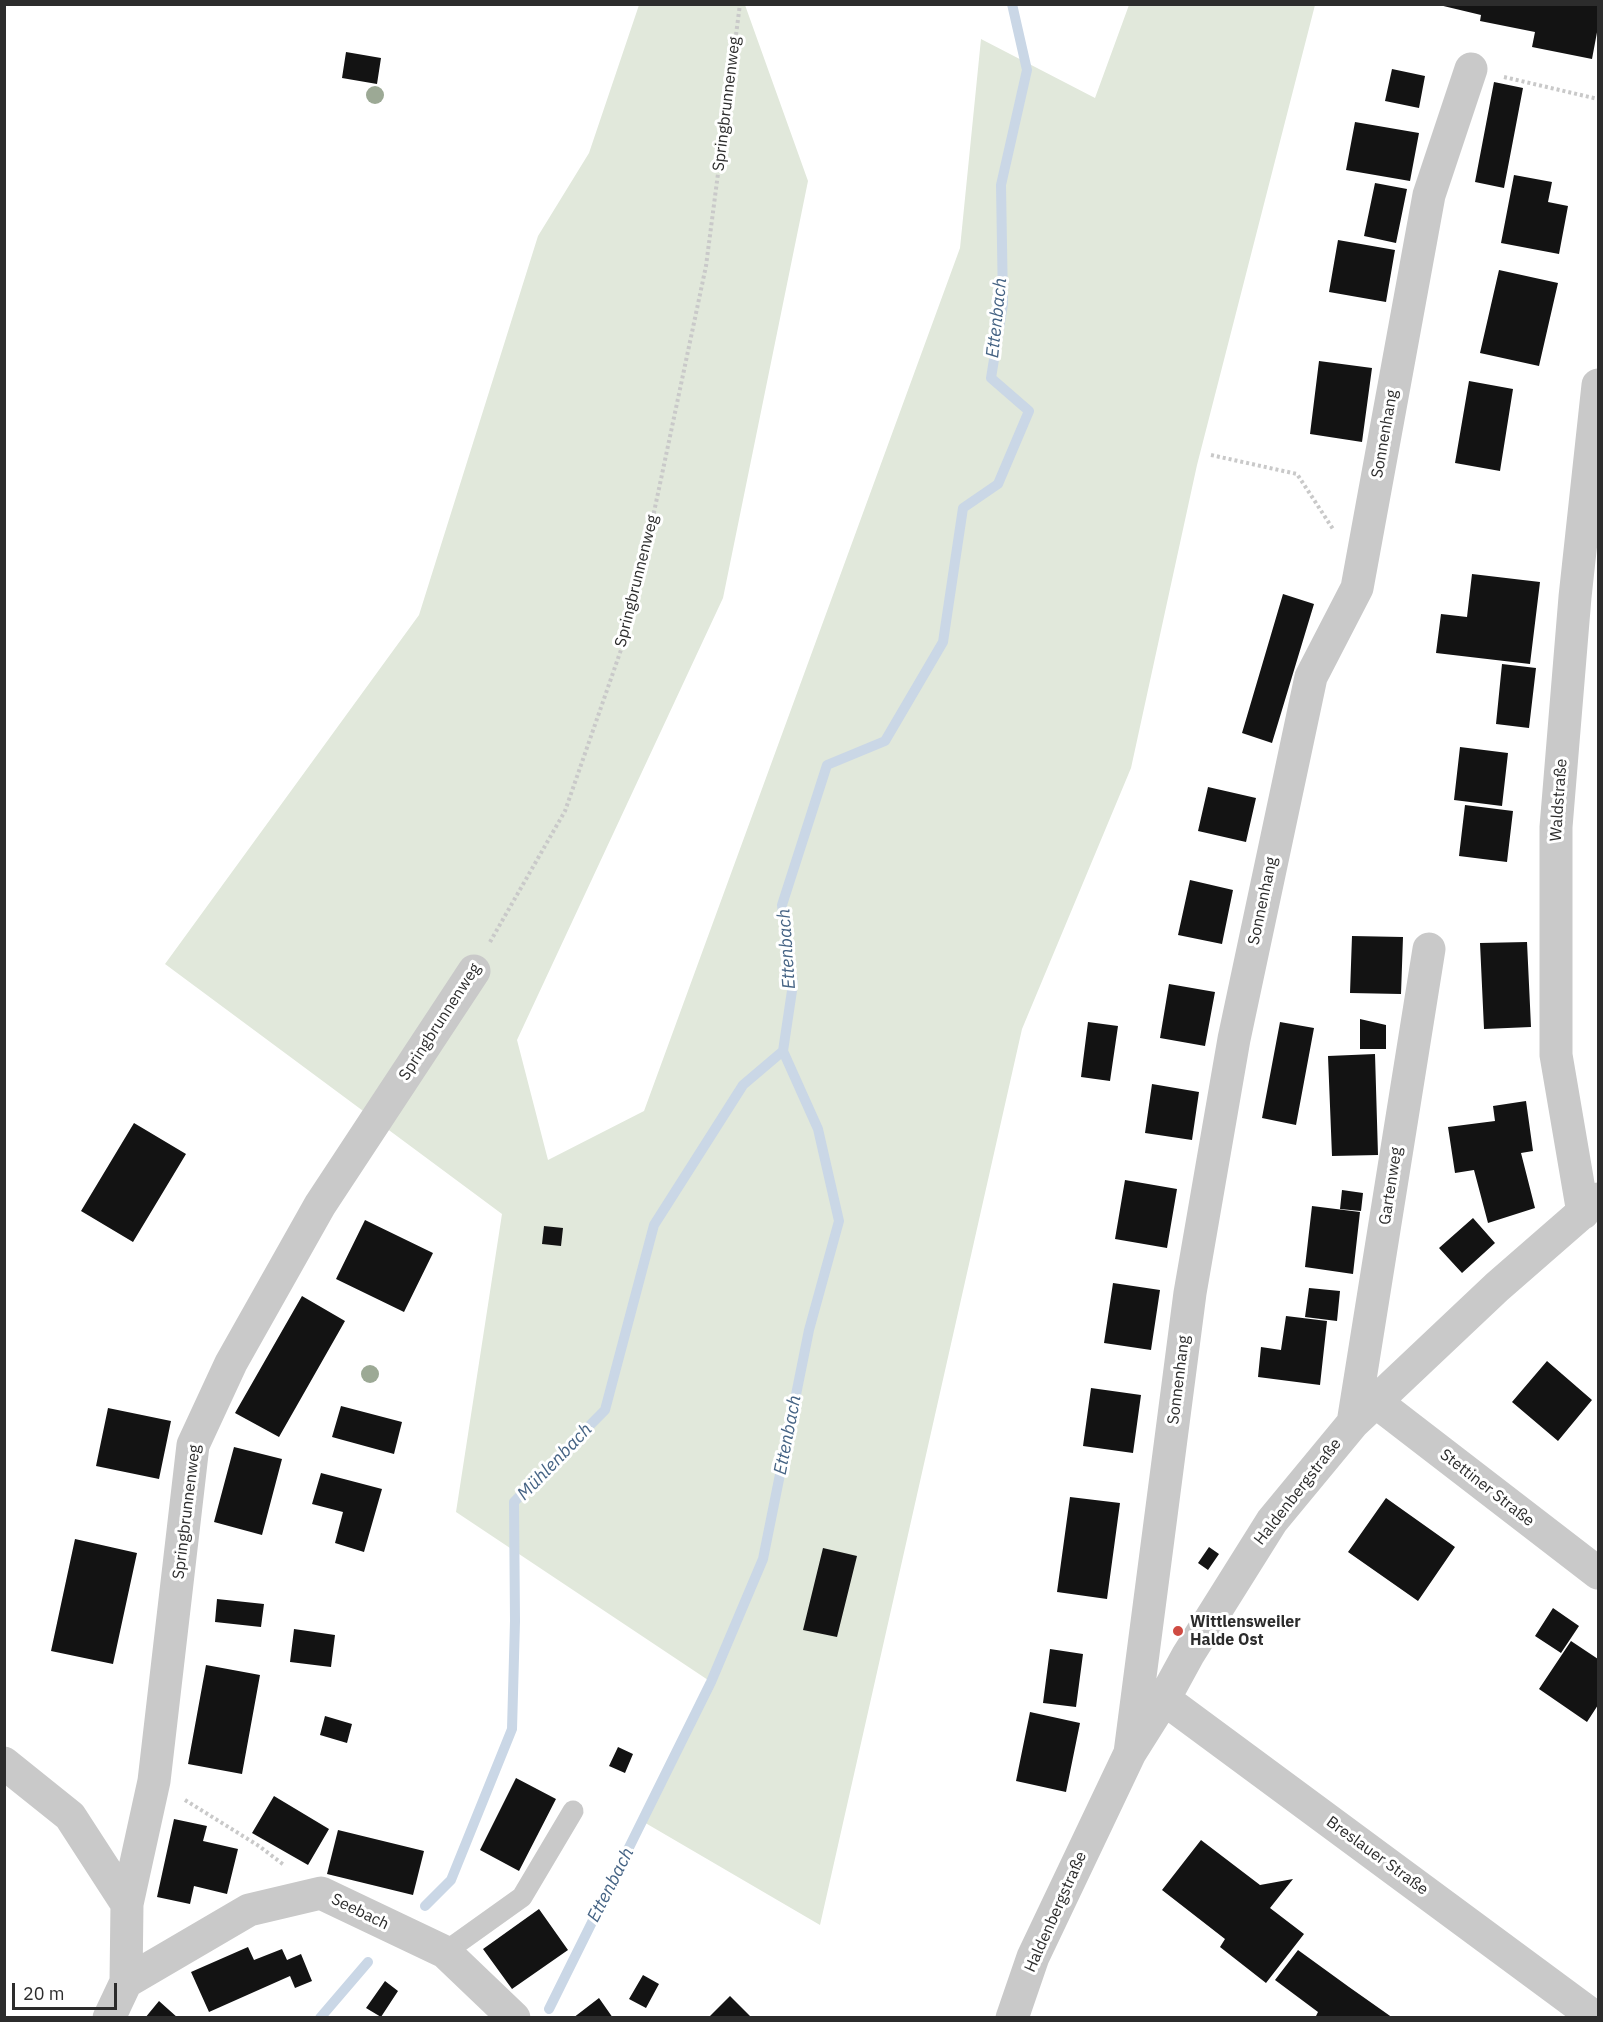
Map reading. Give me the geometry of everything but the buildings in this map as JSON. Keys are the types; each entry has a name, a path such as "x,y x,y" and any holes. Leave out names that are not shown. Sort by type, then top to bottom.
{"street":[{"name":"Sonnenhang","path":"1130,1753 1190,1293 1234,1039 1311,677 1357,588 1429,195 1471,69"},
{"name":"Waldstraße","path":"1591,1206 1556,1055 1556,827 1575,597 1599,386"},
{"name":"Gartenweg","path":"1365,1413 1429,949"},
{"name":"Springbrunnenweg","path":"108,2018 126,1982 127,1904 154,1781 193,1445 231,1363 320,1205 474,971"},
{"name":"Haldenbergstraße","path":"1012,2018 1033,1957 1130,1753 1272,1521 1365,1413 1497,1287 1591,1206"},
{"name":"Stettiner Straße","path":"1365,1413 1599,1573"},
{"name":"Breslauer Straße","path":"1164,1699 1589,2013"},
{"path":"4,1763 70,1816 127,1904"},
{"name":"Seebach","path":"126,1982 249,1910 321,1893 445,1952 514,2018"}],"lane":[{"path":"445,1952 522,1897 573,1810"}],"path":[{"name":"Springbrunnenweg","path":"474,971 565,811 631,621 706,266 740,4"},
{"path":"1471,69 1599,99"},
{"path":"1211,454 1297,474 1334,531"},
{"path":"154,1781 259,1846 321,1893"}],"shaded area":[{"path":"639,5 745,5 808,181 723,598 517,1040 548,1160 644,1111 960,248 981,39 1095,98 1129,5 1315,5 1197,465 1131,768 1022,1029 820,1925 642,1821 711,1682 456,1512 502,1214 165,964 419,615 538,236 589,153"}],"waterway":[{"name":"Ettenbach","path":"549,2009 711,1682 763,1559 809,1330 839,1221 818,1129 783,1051 793,984 782,905 827,765 885,741 943,642 963,508 998,484 1029,411 991,378 1003,304 1001,185 1027,70 1012,4"},
{"name":"Mühlenbach","path":"425,1906 451,1880 512,1729 515,1621 514,1502 605,1410 654,1225 743,1085 783,1051"},
{"name":"Mühlenbach","path":"320,2018 368,1962"}],"place":[{"name":"Wittlensweiler Halde Ost","path":"1178,1631"}]}
